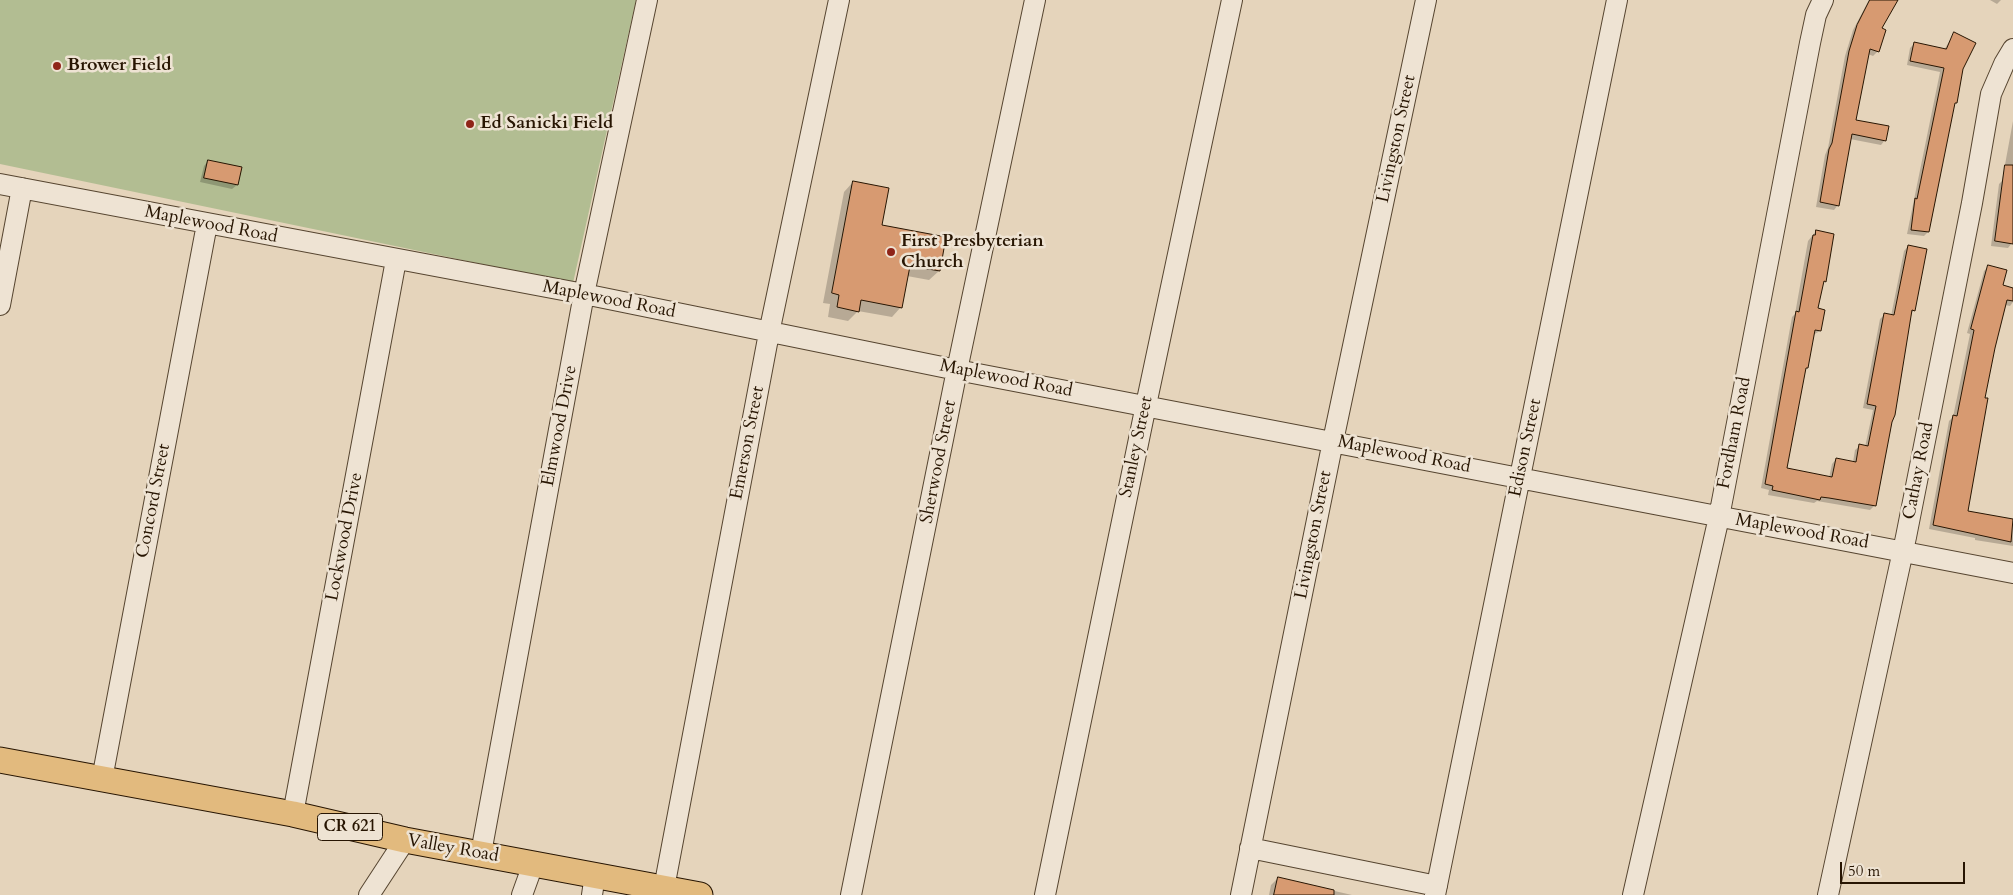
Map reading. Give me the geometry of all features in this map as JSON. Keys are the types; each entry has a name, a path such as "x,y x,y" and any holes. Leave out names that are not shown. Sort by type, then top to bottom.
{"main road":[{"name":"Valley Road","path":"0,760 293,814 405,840 531,863 593,885 664,888 700,895"}],"street":[{"name":"Elmwood Drive","path":"481,854 584,294 646,0"},
{"name":"Emerson Street","path":"664,888 769,333 839,0"},
{"name":"Sherwood Street","path":"851,895 957,370 1035,0"},
{"name":"Stanley Street","path":"1045,895 1232,0"},
{"name":"Livingston Street","path":"1241,895 1333,441 1426,0"},
{"name":"Edison Street","path":"1436,890 1617,0"},
{"name":"Fordham Road","path":"1633,895 1718,517 1808,53 1816,16 1823,0"},
{"name":"Cathay Road","path":"1828,895 1903,550 1972,203 1991,94 2013,49"},
{"name":"Maplewood Road","path":"0,184 584,294 957,370 1333,441 1718,517 1903,550 2013,573"},
{"path":"0,305 22,188"},
{"name":"Concord Street","path":"102,779 206,224"},
{"name":"Lockwood Drive","path":"293,814 396,260"},
{"path":"368,895 405,840"},
{"path":"1250,848 1436,890"},
{"path":"522,895 531,870 531,863"}],"green space":[{"path":"0,0 636,0 573,283 0,164"}],"building":[{"path":"1870,0 1898,0 1882,28 1886,30 1879,52 1870,49 1856,120 1889,126 1886,141 1852,134 1839,206 1820,202 1849,51 1857,25"},
{"path":"1954,32 1976,43 1963,69 1929,232 1911,230 1915,198 1917,199 1944,68 1910,61 1914,42 1946,49"},
{"path":"208,160 242,167 238,185 204,178"},
{"path":"2005,165 2013,165 2013,244 1995,241"},
{"name":"First Presbyterian Church","path":"853,181 889,188 882,225 946,237 940,271 910,266 902,308 861,300 859,312 837,307 839,295 832,293"},
{"path":"1816,230 1834,234 1826,282 1824,281 1818,308 1825,310 1821,331 1815,330 1787,468 1832,477 1836,458 1856,462 1859,444 1868,446 1876,406 1867,404 1884,313 1894,315 1908,245 1927,249 1915,311 1912,310 1895,415 1892,422 1876,506 1821,497 1820,500 1772,490 1773,486 1765,484 1796,311 1799,312 1813,235 1815,235"},
{"path":"1988,265 2007,270 2003,285 2013,288 2013,301 2007,300 1995,348 1985,398 1988,398 1968,511 2013,519 2011,542 1933,525 1953,415 1957,416 1974,330 1971,329"},
{"path":"1278,877 1334,890 1334,895 1274,895"}],"place":[{"name":"Brower Field","path":"57,66"},
{"name":"Ed Sanicki Field","path":"470,124"},
{"name":"First Presbyterian Church","path":"891,252"}]}
